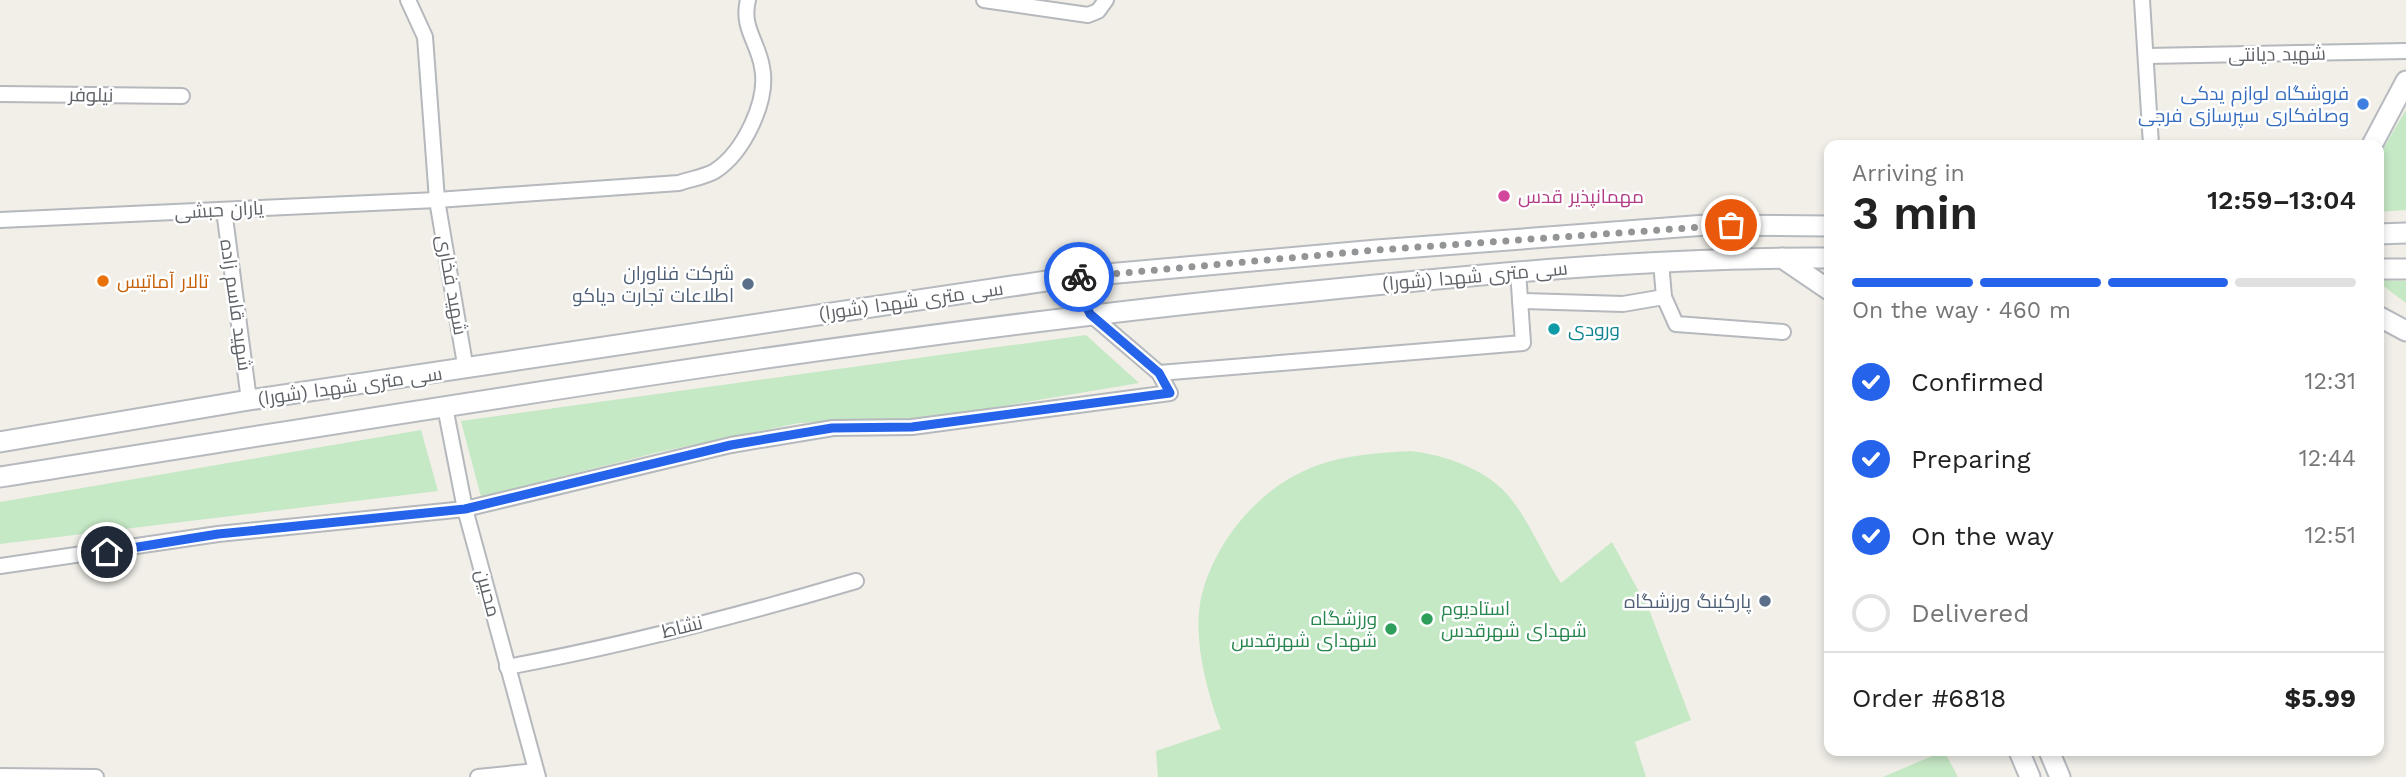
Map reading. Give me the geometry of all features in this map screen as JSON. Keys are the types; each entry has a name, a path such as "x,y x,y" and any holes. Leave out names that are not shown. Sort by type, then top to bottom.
{"main road":[{"path":"2375,140 2406,80"},
{"name":"سی متری شهدا (شورا)","path":"1,436 466,370 1073,277 1706,225 1824,226"},
{"path":"2384,234 2406,233"},
{"path":"1781,258 1824,287"},
{"name":"سی متری شهدا (شورا)","path":"0,477 445,407 1090,314 1518,271 1661,262 1824,258"},
{"path":"2384,269 2406,270"},
{"path":"1073,277 1090,314"},
{"path":"2384,319 2406,331"},
{"path":"2021,756 2029,777"},
{"path":"2051,756 2060,777"}],"street":[{"name":"شهید فخاری","path":"408,0 425,37 437,200 466,370"},
{"name":"یاران حبشی","path":"0,220 437,200 679,183 715,171 751,126 761,102 764,82 762,63 746,22 748,0"},
{"path":"984,0 1075,15 1088,15 1102,5"},
{"path":"2142,0 2151,140"},
{"name":"شهید دیانتی","path":"2147,56 2406,51"},
{"name":"نیلوفر","path":"0,94 182,96"},
{"name":"شهید قاسم زاده","path":"224,210 249,400"},
{"path":"1661,262 1664,297 1676,324 1783,332"},
{"path":"1159,373 1523,344 1518,271"},
{"path":"1520,301 1623,304 1664,297"},
{"path":"0,566 218,534 465,509 731,445 832,428 912,427 1170,393 1159,373 1090,314"},
{"name":"محبین","path":"445,407 465,509 537,774"},
{"name":"نشاط","path":"508,667 591,651 686,625 762,609 856,581"},
{"path":"478,777 537,774"},
{"path":"0,776 96,777"}],"green space":[{"path":"2406,110 2406,210 2384,212 2384,147"},
{"path":"2384,280 2406,281 2406,303 2384,286"},
{"path":"1086,335 1139,383 932,418 799,423 659,452 481,497 461,421"},
{"path":"421,430 438,491 0,544 0,502"},
{"name":"استادیوم شهدای شهرقدس","path":"1411,451 1452,460 1479,472 1502,489 1525,519 1561,583 1612,542 1650,612 1691,720 1635,742 1646,777 1158,777 1156,751 1221,729 1211,700 1200,651 1200,604 1214,563 1238,524 1269,492 1306,470 1344,458"},
{"path":"1932,756 1947,756 1958,777 1883,777"}],"way so far":[{"path":"1079,277 1377,250 1731,225"}],"place":[{"name":"فروشگاه لوازم یدکی وصافکاری سپرسازی فرجی","path":"2363,104"},
{"name":"مهمانپذیر قدس","path":"1504,196"},
{"name":"تالار آماتیس","path":"103,281"},
{"name":"شرکت فناوران اطلاعات تجارت دیاکو","path":"748,284"},
{"name":"ورودی","path":"1554,329"},
{"name":"پارکینگ ورزشگاه","path":"1765,601"},
{"name":"استادیوم شهدای شهرقدس","path":"1427,619"},
{"name":"ورزشگاه شهدای شهرقدس","path":"1391,629"}],"route":[{"path":"107,552 218,534 465,509 731,445 832,428 912,427 1170,393 1159,373 1090,314 1073,277 1079,277"}]}
